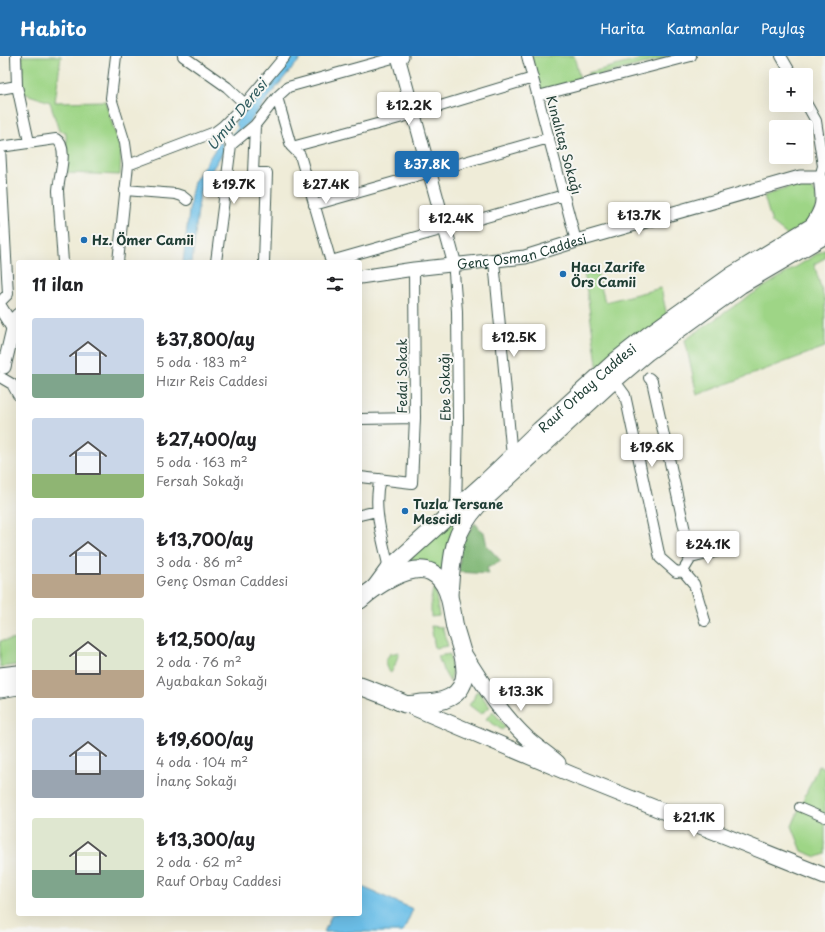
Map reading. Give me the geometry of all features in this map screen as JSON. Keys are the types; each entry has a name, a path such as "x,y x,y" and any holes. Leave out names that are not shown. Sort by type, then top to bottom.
{"main road":[{"name":"Rauf Orbay Caddesi","path":"364,686 405,704 433,703 443,701 451,698 458,692 465,674 464,654 456,629 449,595 452,560 455,544 461,527 478,504 614,380 662,340 725,296 819,234 825,219"},
{"name":"Rauf Orbay Caddesi","path":"366,594 389,569 616,361 649,335 733,275 819,234"},
{"name":"Rauf Orbay Caddesi","path":"366,594 390,579 406,572 418,569 430,572 441,581 449,595"},
{"path":"464,654 488,692 506,715 528,739 573,775"},
{"path":"0,676 16,674"},
{"path":"0,689 16,686"},
{"path":"405,704 573,775 825,876"}],"street":[{"path":"16,56 17,86 29,142"},
{"path":"116,56 111,98 125,143 128,165 118,260"},
{"path":"183,56 227,87 245,104"},
{"path":"128,165 224,129 285,56"},
{"path":"231,144 255,125 277,97 288,87 401,56"},
{"path":"401,56 399,60 455,265"},
{"name":"Kınalıtaş Sokağı","path":"527,56 576,240"},
{"path":"538,96 691,56"},
{"path":"781,56 788,68"},
{"path":"292,147 414,114 533,78"},
{"path":"0,89 17,86"},
{"path":"277,97 292,147 300,155 331,260"},
{"path":"811,112 816,121 823,166 822,205 819,214 819,234"},
{"path":"255,125 253,173 267,173 264,260"},
{"path":"216,260 231,144 224,129"},
{"path":"314,205 549,138"},
{"path":"0,305 8,294 0,147 29,142 59,140 62,146 63,166 58,182 63,260"},
{"name":"Genç Osman Caddesi","path":"362,277 414,269 525,257 576,240 800,177 823,184"},
{"path":"125,190 176,194 187,200"},
{"path":"335,260 564,195"},
{"path":"494,261 512,457"},
{"name":"Ebe Sokağı","path":"455,265 458,419 456,509"},
{"name":"Fedai Sokak","path":"380,479 412,483 415,418 414,269"},
{"path":"0,305 16,311"},
{"path":"0,305 15,331"},
{"path":"1,373 15,331 13,322 16,318"},
{"path":"1,373 16,350"},
{"path":"1,373 12,384 16,391"},
{"path":"649,378 652,381 691,558 683,571"},
{"path":"614,380 625,395 660,558 676,572 683,571"},
{"path":"362,419 415,418"},
{"path":"362,477 380,479 377,492 377,511 389,569"},
{"path":"362,515 377,511"},
{"path":"691,558 719,551"},
{"path":"683,571 694,584 705,621"},
{"path":"799,807 825,818"}],"green space":[{"path":"22,56 61,56 55,102 105,101 121,151 120,175 67,173 66,132 59,131 50,102 23,93"},
{"path":"531,56 574,56 580,79 541,91"},
{"path":"649,56 674,56 589,78 588,73"},
{"path":"799,184 810,186 817,195 818,205 809,222 787,235 772,223 764,196"},
{"path":"825,249 825,258 814,264 825,301 825,347 697,395 685,340 746,298"},
{"path":"596,268 605,302 661,288 667,316 598,371 584,271"},
{"path":"486,490 446,576 428,563 419,561 406,562"},
{"path":"475,523 484,532 487,546 501,561 487,568 489,574 459,572 461,544"},
{"path":"433,589 435,589 439,616 431,617 431,599"},
{"path":"431,626 442,627 448,646 435,648"},
{"path":"16,639 16,665 0,667 0,641"},
{"path":"399,652 391,673 386,666 387,659 390,654"},
{"path":"450,654 452,674 450,682 443,670 438,656"},
{"path":"478,691 490,707 481,714 469,705"},
{"path":"493,711 505,727 502,730 486,719"},
{"path":"818,766 825,768 825,854 817,857 802,851 792,826"}],"water":[{"path":"292,56 304,56 287,74 241,131 235,123 281,67"},
{"path":"221,140 224,151 204,182 200,192 192,260 183,260 191,195 194,182"},
{"path":"362,887 413,909 403,932 324,932 331,916 362,916"}],"waterway":[{"name":"Umur Deresi","path":"231,137 241,126"}],"place":[{"name":"Hz. Ömer Camii","path":"84,240"},
{"name":"Hacı Zarife Örs Camii","path":"563,274"},
{"name":"Tuzla Tersane Mescidi","path":"405,511"}]}
